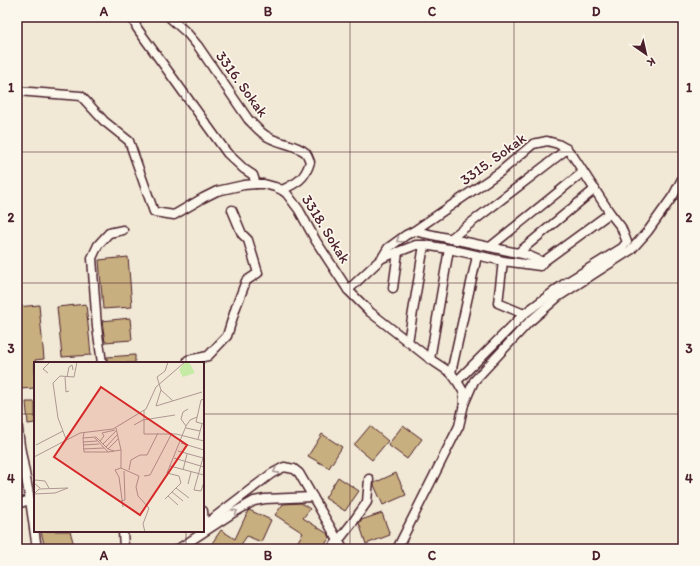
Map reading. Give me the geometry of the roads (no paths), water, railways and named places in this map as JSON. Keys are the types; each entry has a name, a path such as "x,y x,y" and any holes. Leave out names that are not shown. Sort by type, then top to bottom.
{"street":[{"path":"136,17 134,21 137,28 227,153 253,176 256,184"},
{"name":"3316. Sokak","path":"168,17 187,33 198,46 248,119 258,130 270,138 298,149 308,156 310,162 304,176 282,190"},
{"name":"3318. Sokak","path":"17,91 81,96 104,122 129,141 154,212 174,215 217,191 244,185 264,184 282,190 287,194 299,210 316,241 348,290 370,312 430,359 451,373 458,381 464,392 464,404"},
{"name":"3315. Sokak","path":"382,258 388,248 500,172 533,144 547,140 558,144 567,149 573,156 610,213 621,227 627,242 622,248 564,284 524,314"},
{"path":"450,239 567,149"},
{"path":"490,247 583,172"},
{"path":"397,549 459,426 464,404 474,381 528,323 558,297 631,250 648,231 673,196 683,177"},
{"path":"518,253 595,189"},
{"path":"189,362 208,356 227,336 246,281 258,273 248,240 242,234 232,210"},
{"path":"348,290 382,258 416,245 449,249 503,262 540,266 543,262 610,213"},
{"path":"102,362 97,327 92,258 98,245 109,233 123,230"},
{"path":"414,231 527,255 543,262"},
{"path":"408,342 424,245"},
{"path":"430,359 449,249"},
{"path":"393,288 398,252"},
{"path":"451,373 477,256"},
{"path":"458,381 524,314 498,302 503,262"},
{"path":"17,421 18,447 30,500 34,528"},
{"path":"204,525 271,474 284,467 294,469 298,473 343,549"},
{"path":"331,549 367,502 369,479"},
{"path":"204,532 254,501 265,499 312,497"},
{"path":"17,504 30,500"},
{"path":"35,532 37,549"},
{"path":"123,532 124,549"},
{"path":"177,549 196,532"},
{"path":"177,549 203,532"}]}
